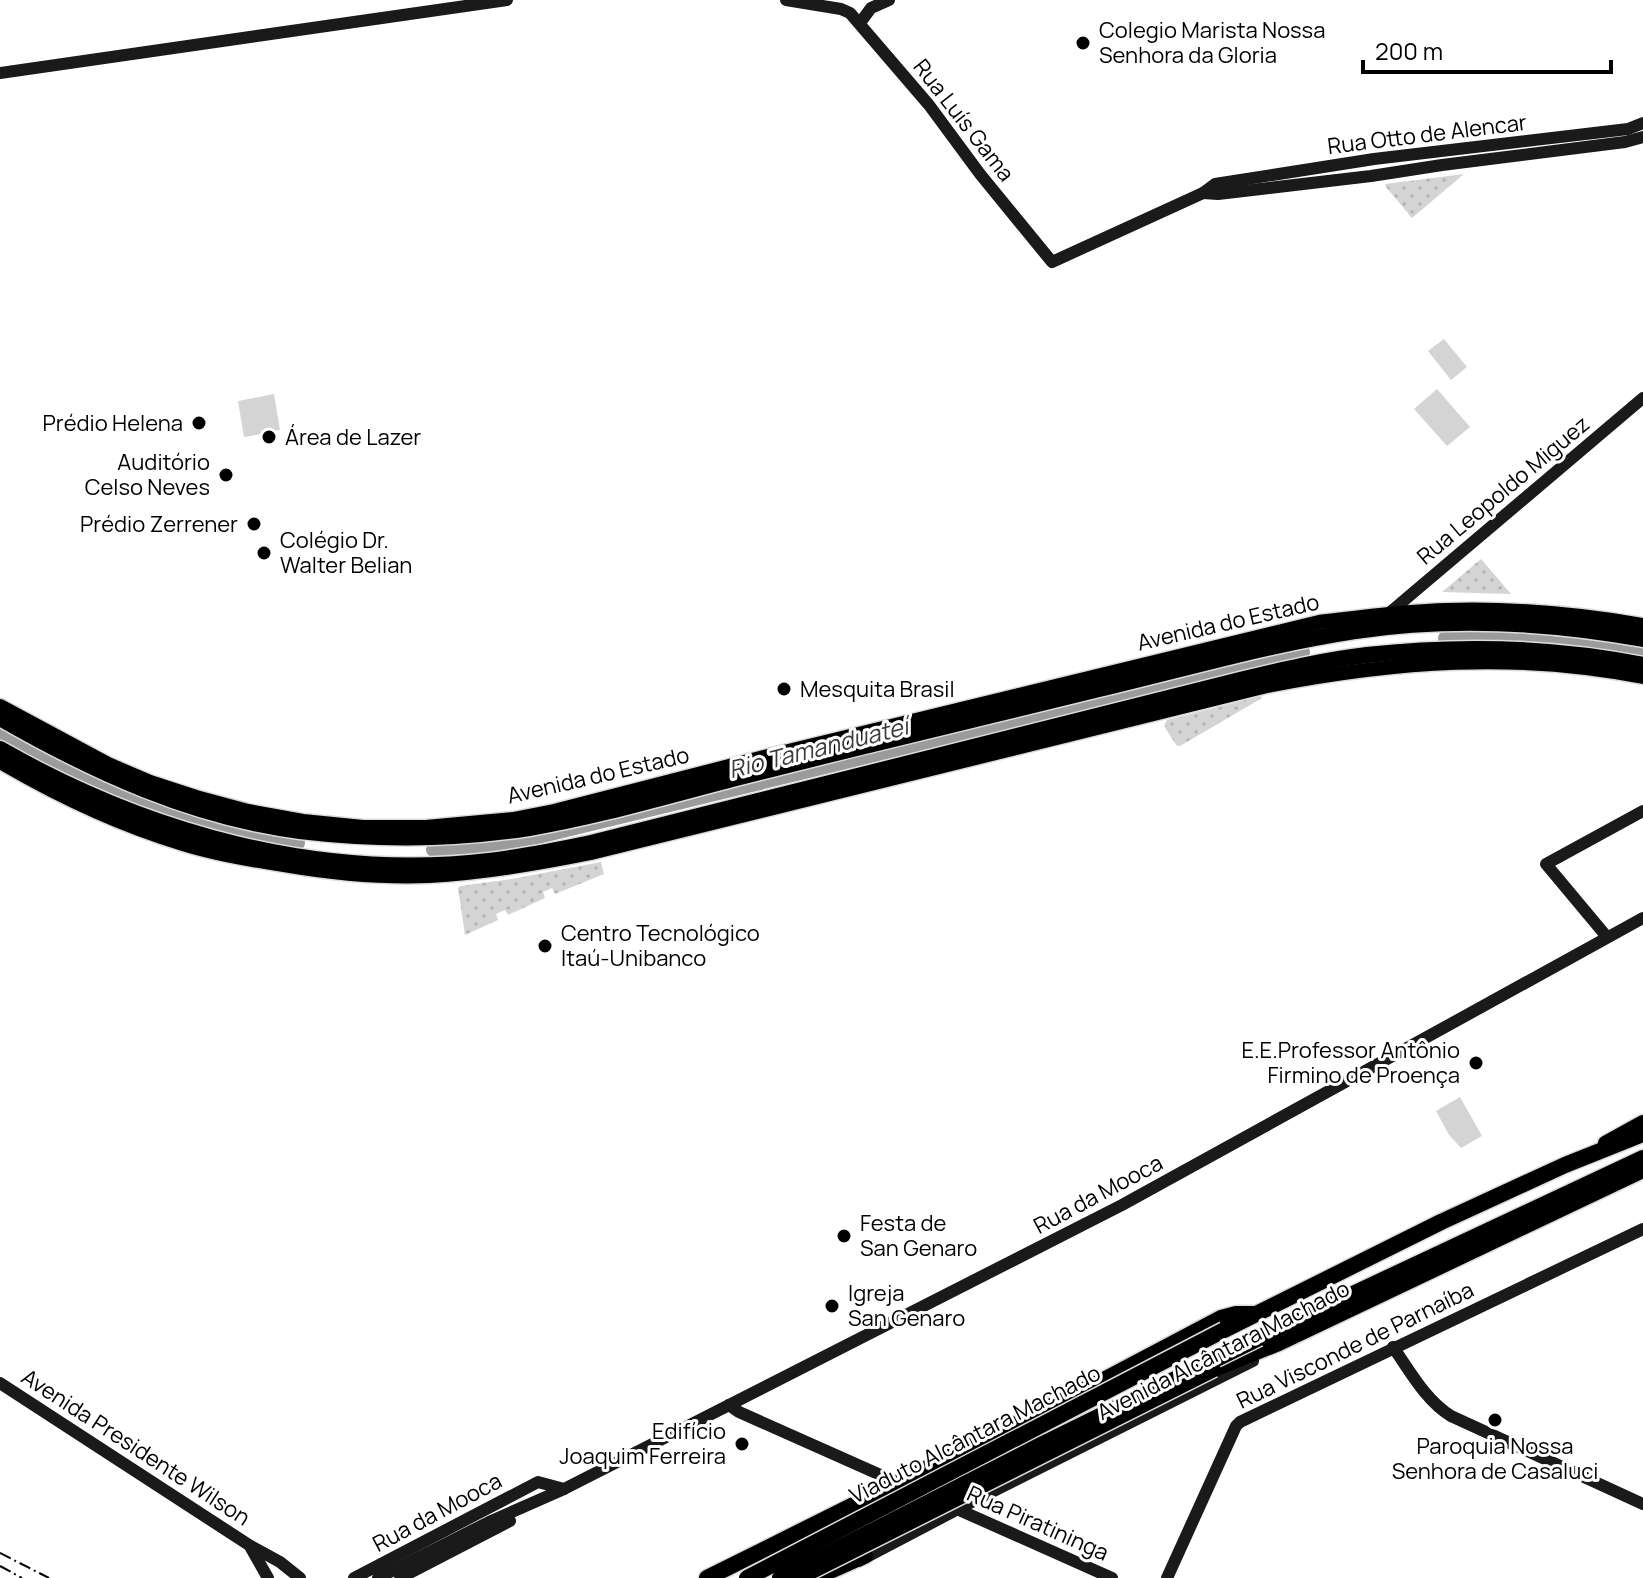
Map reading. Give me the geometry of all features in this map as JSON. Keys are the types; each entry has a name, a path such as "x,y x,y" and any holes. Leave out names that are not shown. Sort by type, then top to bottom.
{"highway":[{"name":"Avenida do Estado","path":"0,718 98,771 168,799 217,814 296,830 352,836 427,837 497,832 570,820 1279,645 1356,631 1425,624 1516,624 1643,639"},
{"path":"0,749 98,799 223,841 300,858 381,865 460,864 591,843 1303,666 1365,656 1474,649 1574,654 1643,665"},
{"name":"Avenida Alcântara Machado","path":"1224,1330 1441,1222 1565,1165 1643,1134"},
{"name":"Avenida Alcântara Machado","path":"1259,1338 1643,1158"},
{"path":"1300,1319 1315,1284"},
{"path":"707,1578 1106,1379 1221,1318 1254,1314"},
{"name":"Viaduto Alcântara Machado","path":"747,1578 1224,1330"},
{"name":"Viaduto Alcântara Machado","path":"780,1578 1259,1338"}],"main road":[{"path":"0,73 507,0"},
{"name":"Rua Luís Gama","path":"786,0 850,13 929,105 980,174 1052,262 1216,189"},
{"path":"860,23 871,8 889,0"},
{"name":"Rua Otto de Alencar","path":"1216,189 1374,159 1628,129 1643,123"},
{"name":"Rua Otto de Alencar","path":"1216,189 1371,176 1643,137"},
{"name":"Rua Leopoldo Miguez","path":"1388,614 1643,398"},
{"name":"Avenida do Estado","path":"0,706 108,764 196,797 303,821 363,827 426,827 513,819 554,811 1319,622 1447,610 1526,612 1643,625"},
{"path":"0,762 87,808 185,845 309,869 365,875 428,876 506,869 591,853 1267,686 1324,675 1420,664 1502,662 1570,666 1643,677"},
{"path":"1607,937 1546,864 1643,811"},
{"name":"Rua da Mooca","path":"442,1545 564,1489 1122,1205 1643,918"},
{"name":"Avenida Alcântara Machado","path":"1565,1165 1643,1122"},
{"name":"Avenida Alcântara Machado","path":"829,1578 866,1556 1254,1360 1275,1346 1643,1171"},
{"name":"Rua Visconde de Parnaíba","path":"1167,1578 1240,1422 1643,1229"},
{"path":"800,1578 1214,1370 1275,1346"},
{"path":"1393,1347 1440,1410 1643,1504"},
{"name":"Avenida Presidente Wilson","path":"0,1383 249,1545 279,1561 300,1578"},
{"name":"Rua Piratininga","path":"729,1405 1112,1578"},
{"path":"936,1463 938,1479 969,1497 980,1498"},
{"name":"Rua da Mooca","path":"354,1578 538,1482 564,1489"},
{"name":"Rua da Mooca","path":"400,1578 554,1498 564,1489"},
{"path":"378,1578 442,1545 451,1535 511,1503 518,1492"},
{"path":"986,1522 992,1492"},
{"path":"867,1497 905,1527 907,1535"},
{"name":"Avenida Presidente Wilson","path":"249,1545 268,1578"},
{"path":"817,1578 866,1556"}],"shaded area":[{"path":"1464,174 1412,218 1385,184"},
{"path":"1444,339 1467,367 1451,380 1428,351"},
{"path":"1437,389 1470,427 1447,446 1414,409"},
{"path":"274,394 280,430 263,433 261,429 262,434 244,437 238,401"},
{"path":"1481,559 1511,594 1442,592"},
{"path":"1261,696 1180,746 1176,745 1164,726 1167,720"},
{"path":"601,862 604,874 555,894 552,888 543,892 545,898 508,915 505,910 496,914 498,920 465,935 460,886"},
{"path":"1460,1097 1482,1136 1461,1148 1449,1135 1436,1111"}],"waterway":[{"name":"Rio Tamanduateí","path":"1445,638 1544,638 1643,651"},
{"name":"Rio Tamanduateí","path":"433,850 538,837 1303,652"},
{"name":"Rio Tamanduateí","path":"0,733 71,771 143,803 219,827 298,843"}],"railway":[{"path":"0,1553 49,1578"},
{"path":"0,1566 22,1578"}],"place":[{"name":"Colegio Marista Nossa Senhora da Gloria","path":"1083,43"},
{"name":"Prédio Helena","path":"199,423"},
{"name":"Área de Lazer","path":"269,437"},
{"name":"Auditório Celso Neves","path":"226,475"},
{"name":"Prédio Zerrener","path":"254,524"},
{"name":"Colégio Dr. Walter Belian","path":"264,553"},
{"name":"Mesquita Brasil","path":"784,689"},
{"name":"Centro Tecnológico Itaú-Unibanco","path":"545,946"},
{"name":"E.E.Professor Antônio Firmino de Proença","path":"1476,1063"},
{"name":"Festa de San Genaro","path":"844,1236"},
{"name":"Igreja San Genaro","path":"832,1306"},
{"name":"Paroquia Nossa Senhora de Casaluci","path":"1495,1420"},
{"name":"Edifício Joaquim Ferreira","path":"742,1444"}]}
